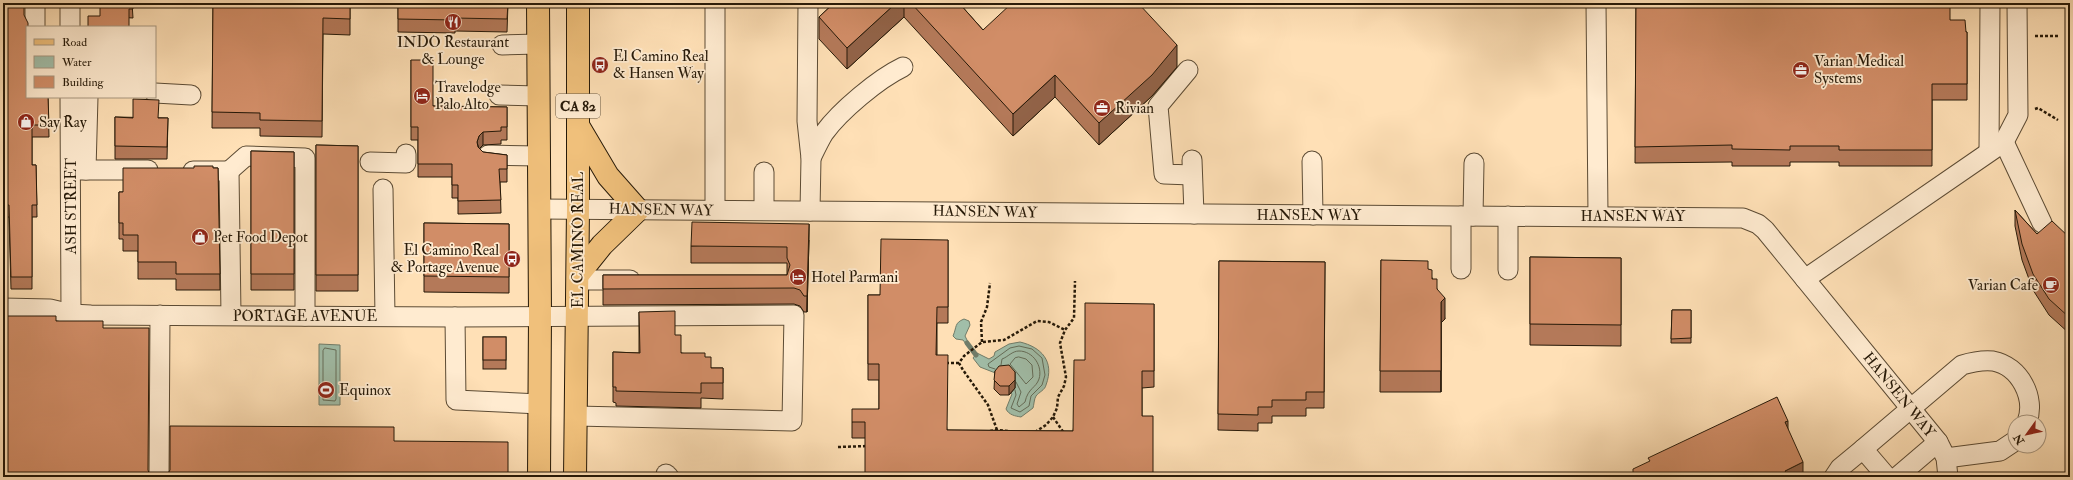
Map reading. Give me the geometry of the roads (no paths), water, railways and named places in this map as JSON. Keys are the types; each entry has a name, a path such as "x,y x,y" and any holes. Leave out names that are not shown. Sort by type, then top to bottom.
{"main road":[{"name":"CA 82","path":"538,3 540,315 539,477"},
{"name":"EL CAMINO REAL","path":"576,477 578,3"},
{"path":"578,125 608,176 638,210 602,245 578,278"}],"street":[{"path":"35,3 36,26"},
{"path":"70,3 70,26"},
{"path":"715,3 715,210"},
{"path":"808,3 807,121 811,158 810,211"},
{"path":"1596,3 1598,216"},
{"path":"1990,3 1996,147 2042,223"},
{"path":"1805,279 1996,147 2018,115 2017,3"},
{"path":"502,44 538,44"},
{"path":"811,158 823,135 834,121 888,75 903,67"},
{"path":"1188,70 1158,106 1164,174 1192,167 1194,214"},
{"path":"156,93 191,95"},
{"path":"500,95 538,96"},
{"name":"ASH STREET","path":"70,98 78,170 71,314"},
{"path":"88,98 78,170 229,171 246,156 305,158 305,316"},
{"path":"370,162 406,162 406,154"},
{"path":"488,155 538,156"},
{"path":"1312,161 1313,215"},
{"path":"1461,269 1474,163"},
{"path":"229,171 231,315"},
{"path":"764,172 764,210"},
{"path":"384,189 385,316"},
{"name":"HANSEN WAY","path":"539,209 1743,218 1758,224 1765,230 1910,408 1942,450"},
{"path":"1508,216 1508,270"},
{"path":"578,278 649,280"},
{"name":"PORTAGE AVENUE","path":"3,308 50,309 71,314 160,315 455,317 540,315 794,315 792,421 576,416"},
{"path":"159,477 160,315"},
{"path":"455,317 456,400 540,404"},
{"path":"1834,477 1840,468 1962,365 1973,362 1994,361 2008,368 2020,378 2027,390 2029,404 2028,414"},
{"path":"1897,477 1942,450 2000,450 2007,446"},
{"path":"1863,449 1887,477"},
{"path":"1942,450 1948,477"}],"water":[{"path":"964,319 969,321 970,325 965,336 968,342 966,344 963,340 956,339 953,336 957,324"},
{"path":"1020,342 1028,344 1040,351 1047,362 1049,369 1045,387 1036,396 1033,408 1021,417 1014,416 1007,411 1006,409 1012,394 998,374 980,367 973,358 977,353 989,359 994,356 995,352 1009,344"},
{"path":"319,344 340,345 340,405 319,405"}],"waterway":[{"path":"967,343 976,355"}],"place":[{"name":"INDO Restaurant & Lounge","path":"453,22"},
{"name":"El Camino Real & Hansen Way","path":"600,65"},
{"name":"Varian Medical Systems","path":"1801,70"},
{"name":"Travelodge Palo Alto","path":"422,96"},
{"name":"Rivian","path":"1102,108"},
{"name":"Say Ray","path":"26,122"},
{"name":"Pet Food Depot","path":"200,237"},
{"name":"El Camino Real & Portage Avenue","path":"512,259"},
{"name":"Hotel Parmani","path":"798,277"},
{"name":"Varian Cafe","path":"2051,285"},
{"name":"Equinox","path":"326,390"}]}
